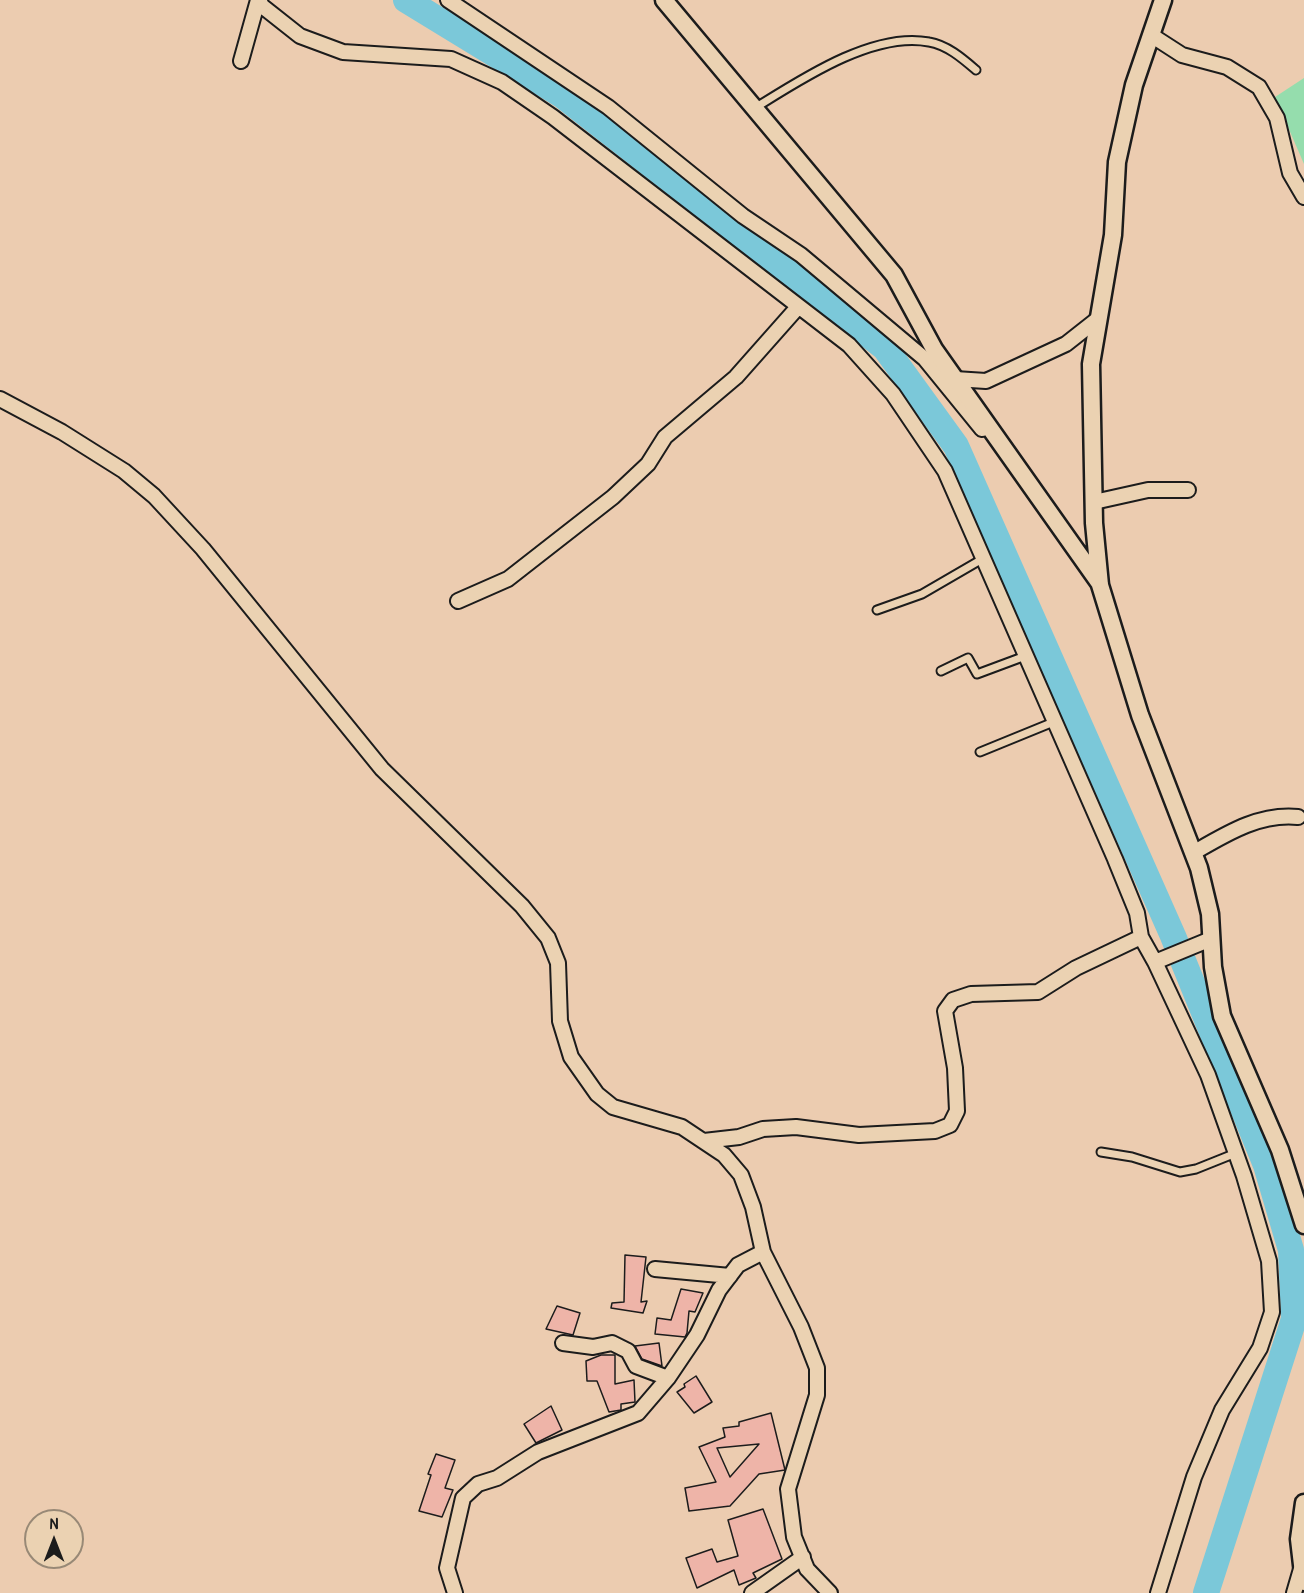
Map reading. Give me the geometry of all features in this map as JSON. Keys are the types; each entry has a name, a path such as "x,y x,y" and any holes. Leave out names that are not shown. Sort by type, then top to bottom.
{"street":[{"path":"241,61 259,0"},
{"path":"259,0 262,6 300,36 343,52 451,58 502,82 553,117 849,345 893,394 945,471 1028,656 1137,913 1141,937 1208,1075 1236,1153 1269,1261 1272,1312 1260,1348 1222,1410 1194,1477 1158,1593"},
{"path":"448,0 608,107 743,216 801,255 924,359 982,429 1001,445"},
{"path":"664,0 894,275 934,349 1100,585"},
{"path":"1163,0 1134,85 1117,162 1113,235 1091,364 1094,502 1100,585 1140,715 1193,853 1210,914 1211,939 1222,1016 1280,1150 1304,1226"},
{"path":"1151,34 1182,55 1227,67 1259,87 1277,118 1290,173 1304,198"},
{"path":"458,601 508,579 613,497 648,464 664,437 736,377 798,306"},
{"path":"955,379 987,381 1066,344 1099,318"},
{"path":"0,399 124,471 154,496 203,549 382,769 522,906 548,938 558,963 560,1021 572,1058 597,1094 613,1107 682,1127 724,1155 741,1175 753,1208 763,1251 801,1327 817,1368 817,1395 788,1489 794,1537 802,1557 807,1569 830,1593"},
{"path":"1094,502 1148,490 1188,490"},
{"path":"1193,853 1242,826 1281,815 1298,817"},
{"path":"704,1141 739,1137 763,1129 796,1127 859,1135 935,1131 950,1125 957,1111 957,1101 955,1068 945,1011 953,1000 971,994 1038,992 1076,968 1141,937"},
{"path":"1155,962 1211,939"},
{"path":"455,1593 447,1568 450,1546 461,1517 464,1498 478,1484 497,1478 538,1452 638,1413 668,1378 697,1335 719,1290 738,1265 763,1251"},
{"path":"655,1269 730,1276"},
{"path":"563,1343 593,1347 612,1343 628,1351 636,1366 668,1378"},
{"path":"1304,1503 1299,1539 1304,1582"},
{"path":"752,1593 802,1557"},
{"path":"1294,1593 1302,1565"}],"lane":[{"path":"755,108 804,78 870,47 929,42 958,54 976,70"},
{"path":"877,610 922,594 984,558"},
{"path":"941,671 968,658 977,674 1028,656"},
{"path":"980,752 1056,721"},
{"path":"1101,1152 1132,1157 1180,1172 1196,1169 1236,1153"}],"green space":[{"path":"1304,78 1304,164 1275,97"}],"building":[{"path":"625,1255 646,1257 641,1302 647,1301 643,1313 611,1308 612,1303 624,1302"},
{"path":"681,1289 703,1293 695,1312 689,1311 685,1337 655,1334 657,1318 671,1320"},
{"path":"557,1306 580,1313 573,1335 546,1329"},
{"path":"659,1343 662,1366 642,1359 635,1346"},
{"path":"601,1355 615,1355 615,1384 634,1380 635,1402 621,1404 621,1410 609,1412 597,1381 587,1381 586,1361"},
{"path":"696,1376 712,1402 694,1413 677,1392"},
{"path":"551,1406 562,1430 536,1443 524,1424"},
{"path":"771,1413 785,1470 759,1474 730,1506 689,1511 685,1488 716,1482 699,1447 725,1437 723,1428 739,1426 739,1422","holes":["759,1444 730,1477 717,1448"]},
{"path":"436,1454 455,1460 445,1488 453,1490 442,1517 419,1511 431,1475 428,1474"},
{"path":"763,1509 782,1559 753,1573 756,1578 739,1585 734,1570 697,1588 686,1558 712,1549 717,1562 738,1556 728,1520"}],"waterway":[{"path":"406,0 563,96 885,348 956,446 1173,936 1266,1165 1291,1250 1294,1319 1206,1593"}]}
